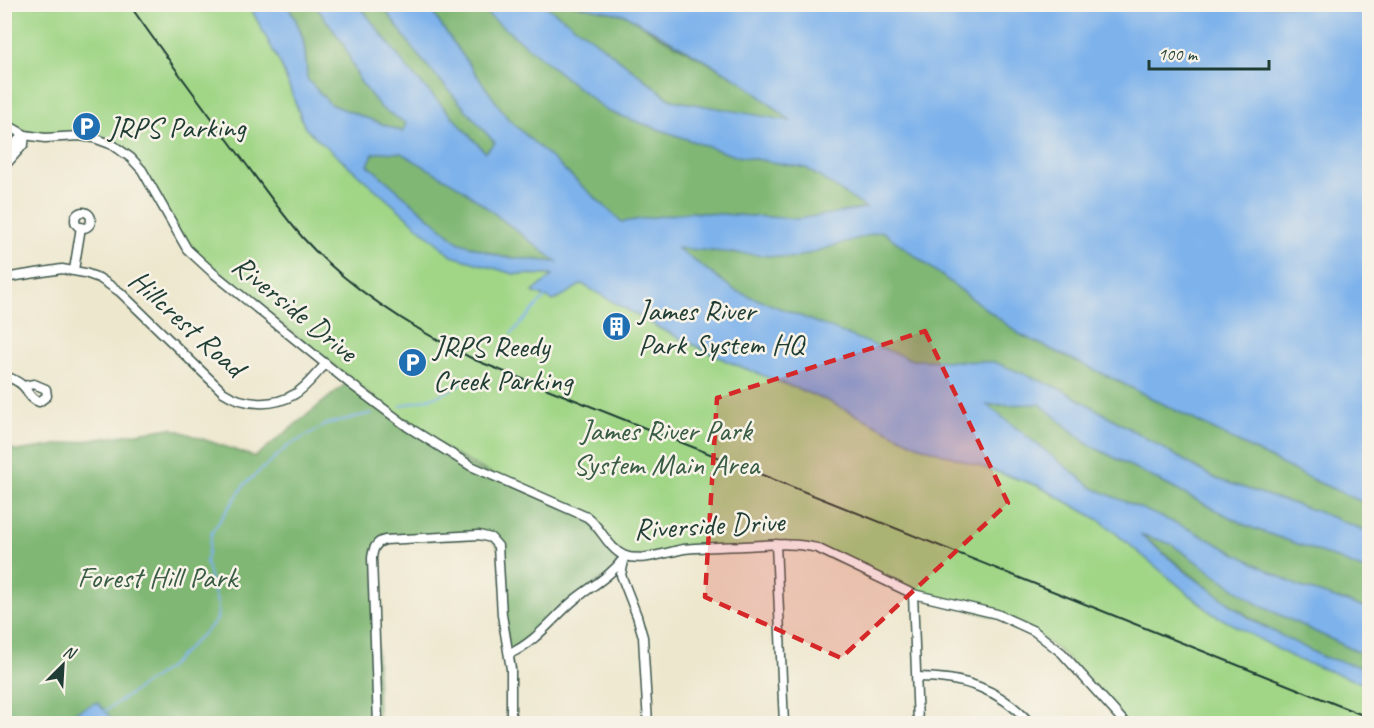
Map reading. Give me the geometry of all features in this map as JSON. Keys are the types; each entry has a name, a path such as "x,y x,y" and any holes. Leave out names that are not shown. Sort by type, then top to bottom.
{"street":[{"name":"Riverside Drive","path":"4,123 26,135 45,138 94,138 105,140 122,150 142,170 150,182 187,249 326,364 408,427 450,454 493,477 583,514 595,524 612,546 625,555 639,557 695,548 776,544 800,544 817,548 914,594 997,614 1034,631 1062,653 1126,723"},
{"path":"4,157 18,140 26,135"},
{"path":"4,167 24,144 26,135"},
{"path":"74,270 81,227"},
{"name":"Hillcrest Road","path":"4,278 62,269 74,270 99,278 120,291 223,392 242,402 257,403 288,397 301,389 326,364"},
{"path":"4,375 24,386"},
{"path":"378,723 372,558 375,547 382,540 483,535 494,540 499,549 502,615 509,654 511,723"},
{"path":"776,544 783,723"},
{"path":"509,654 529,643 558,614 611,572 625,555"},
{"path":"625,555 622,576 638,616 643,637 648,723"},
{"path":"914,594 918,723"},
{"path":"917,677 953,679 982,687 1007,702 1031,723"}],"highlighted area":[{"path":"925,331 1008,503 841,658 705,597 717,398"}],"green space":[{"name":"James River Park System Main Area","path":"4,5 249,5 281,65 305,128 490,266 514,274 554,275 533,292 545,297 581,283 661,329 729,362 828,401 917,445 1038,486 1101,521 1213,614 1362,683 1369,684 1369,723 1126,723 1062,653 1023,625 934,600 800,545 629,557 515,486 429,441 187,249 142,170 105,140 45,138 5,123"},
{"path":"287,5 315,5 343,43 360,81 381,108 406,123 403,132 330,104 307,79 301,32"},
{"path":"359,5 382,5 417,54 495,143 485,152 409,70"},
{"path":"430,5 476,5 607,111 732,155 806,168 867,208 798,219 689,212 622,222 508,119 436,18"},
{"path":"544,5 574,5 626,15 741,81 792,122 672,100 593,39"},
{"path":"401,152 460,187 558,262 502,257 458,242 368,165 373,153"},
{"path":"882,231 1021,335 1118,381 1309,478 1369,505 1369,532 1316,511 1216,479 1063,390 994,362 912,360 736,291 676,247 794,258"},
{"name":"Forest Hill Park","path":"348,382 471,466 579,512 621,553 616,568 509,654 499,549 491,538 384,541 375,547 378,723 5,724 5,445 17,451 171,428 255,457"},
{"path":"1040,404 1086,443 1247,526 1369,572 1369,609 1298,586 1189,529 1093,488 986,405"},
{"path":"1139,532 1171,544 1259,605 1356,651 1369,654 1369,669 1326,658 1272,631 1203,584"}],"water":[{"path":"249,5 287,5 303,40 307,79 330,104 403,132 406,123 381,108 360,81 343,43 315,5 359,5 409,70 485,152 495,143 417,54 382,5 430,5 436,18 508,119 622,222 689,212 798,219 866,208 806,168 732,155 607,111 476,5 544,5 593,39 671,100 791,121 741,81 626,15 574,5 1369,5 1369,505 1309,478 1118,381 1021,335 882,231 794,258 677,248 736,291 912,360 994,362 1063,390 1216,479 1316,511 1369,532 1369,572 1247,526 1086,443 1040,404 987,405 1093,488 1189,529 1298,586 1369,609 1369,654 1356,651 1259,605 1171,544 1140,534 1187,573 1255,622 1323,657 1369,669 1369,684 1296,659 1213,614 1101,521 1039,486 917,445 828,401 729,362 661,329 582,284 554,301 533,292 553,275 514,274 452,256 305,128 281,65","holes":["401,153 460,187 557,262 502,257 458,242 368,165 373,154"]},
{"path":"97,702 113,720 111,723 52,723"}],"waterway":[{"path":"511,334 545,297"},
{"path":"401,406 446,392 470,375"},
{"path":"105,711 167,669 217,620 218,606 206,562 212,532 245,484 288,446 327,424 372,413"}],"railway":[{"path":"129,4 268,194 304,239 322,258 362,292 406,322 475,360 1370,718"}],"place":[{"name":"JRPS Parking","path":"87,127"},
{"name":"James River Park System HQ","path":"617,327"},
{"name":"JRPS Reedy Creek Parking","path":"412,363"}]}
